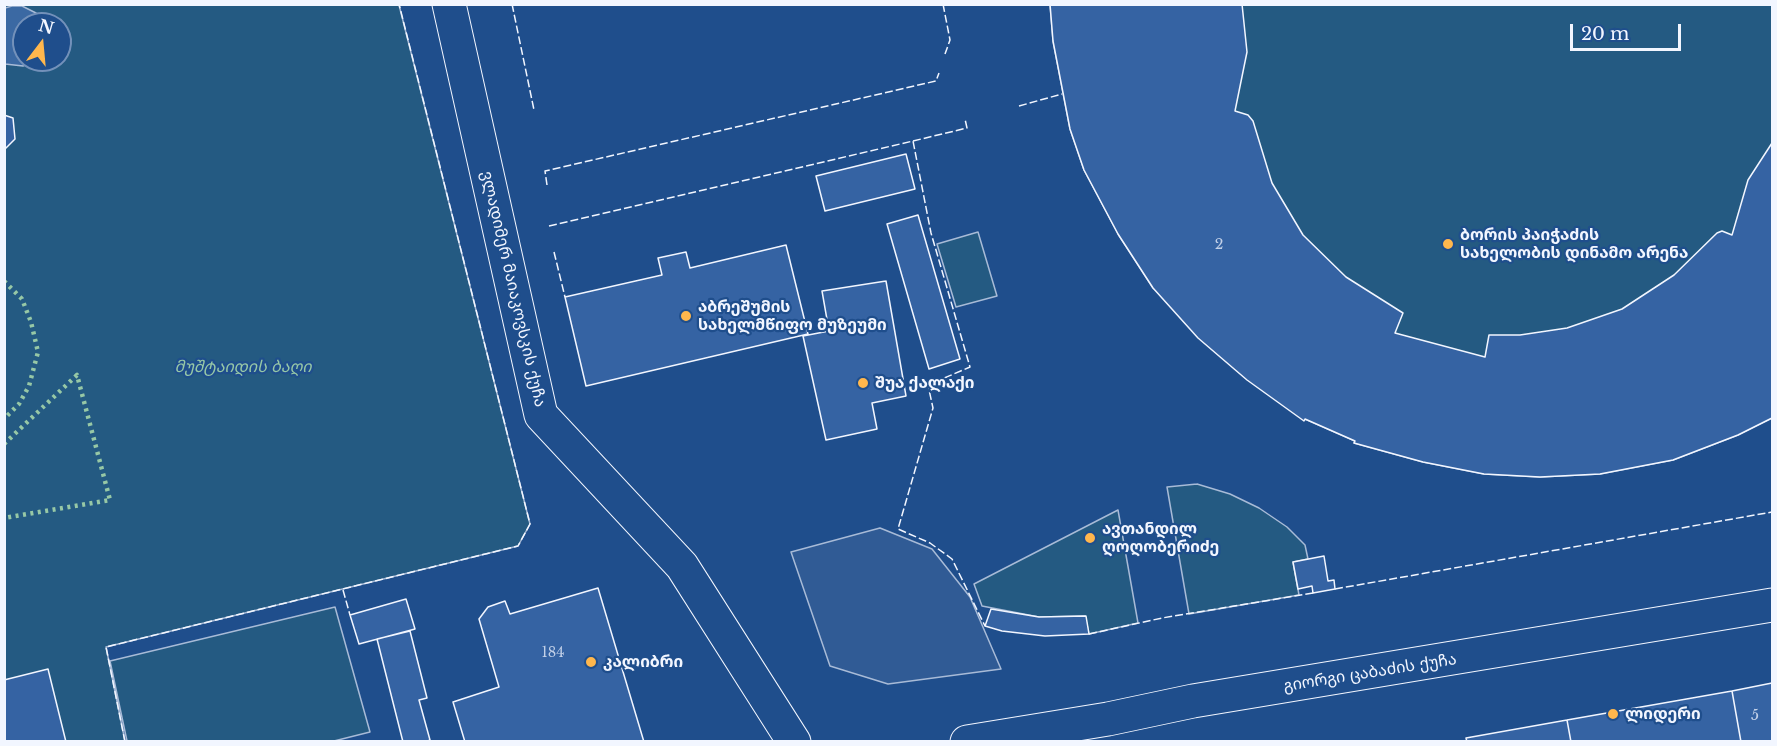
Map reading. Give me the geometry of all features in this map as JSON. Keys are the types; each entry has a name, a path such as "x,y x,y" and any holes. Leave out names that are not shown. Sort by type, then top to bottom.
{"street":[{"name":"ვლადიმერ მაიაკოვსკის ქუჩა","path":"448,4 542,416 682,566 794,741"},
{"name":"გიორგი ცაბაძის ქუჩა","path":"967,741 1108,719 1193,701 1773,605"}],"green space":[{"name":"მუშტაიდის ბაღი","path":"4,5 399,5 530,524 518,546 106,647 125,741 5,741"},
{"name":"ბორის პაიჭაძის სახელობის დინამო არენა","path":"1050,5 1772,5 1772,418 1738,435 1673,460 1600,474 1540,477 1484,474 1423,462 1354,443 1355,441 1305,419 1153,288 1118,234 1084,170 1070,129 1053,41"},
{"path":"978,232 997,296 956,307 937,244"},
{"path":"1197,484 1230,494 1259,508 1287,527 1305,545 1308,559 1293,562 1299,595 1189,614 1167,487"},
{"path":"1118,510 1138,623 1089,634 1085,616 1039,617 982,606 974,584"},
{"path":"335,607 370,732 330,742 127,741 110,661"}],"shaded area":[{"path":"22,6 34,12 12,12 12,65 5,64 5,8"},
{"path":"880,528 932,549 970,597 1001,669 888,684 830,666 791,552"}],"building":[{"path":"1050,4 1242,4 1247,52 1235,111 1248,115 1253,121 1272,183 1303,235 1346,277 1403,313 1395,333 1485,357 1489,335 1520,335 1567,328 1622,309 1674,275 1717,233 1722,231 1732,235 1748,180 1772,143 1772,418 1738,435 1673,460 1600,474 1540,477 1484,474 1423,462 1354,443 1355,441 1305,419 1304,421 1247,380 1198,338 1153,288 1118,234 1084,170 1070,129 1053,41"},
{"path":"4,115 13,118 15,139 4,150"},
{"path":"906,154 915,189 825,211 816,176"},
{"path":"918,215 960,359 929,369 887,224"},
{"name":"აბრეშუმის სახელმწიფო მუზეუმი","path":"786,245 808,334 586,386 565,297 662,275 658,258 686,252 690,268"},
{"path":"886,281 906,396 872,403 877,429 826,440 803,336 829,331 822,291"},
{"path":"1324,556 1328,581 1334,580 1335,589 1313,593 1312,586 1298,589 1293,562"},
{"path":"598,588 644,742 465,742 453,702 499,687 479,619 488,607 505,601 510,614"},
{"path":"406,599 415,629 359,644 350,615"},
{"path":"991,609 1039,617 1086,616 1089,634 1045,636 1002,631 985,626"},
{"path":"410,631 427,698 419,700 430,740 425,742 403,742 377,639"},
{"path":"48,669 66,742 4,742 4,680"},
{"path":"1772,683 1772,742 1741,742 1732,691"},
{"path":"1732,691 1741,742 1571,742 1567,720"},
{"path":"1567,720 1571,742 1467,742 1466,738"}],"hedge":[{"path":"4,281 22,299 31,322 38,352 29,386 19,404 4,419"},
{"path":"4,444 77,375 110,500 4,518"}],"fence":[{"path":"125,742 106,647 518,546 530,524 399,4"},
{"path":"512,4 534,110"},
{"path":"943,4 950,40 945,54"},
{"path":"547,185 545,171 936,81 939,73"},
{"path":"1019,106 1062,94"},
{"path":"913,141 967,128 965,119"},
{"path":"549,226 913,141 931,233 970,367 928,385 933,408 898,529 930,543 952,559 985,626"},
{"path":"554,252 565,297"},
{"path":"1335,589 1772,512"},
{"path":"343,590 350,615"},
{"path":"1089,634 1162,618 1313,593"}],"place":[{"name":"ბორის პაიჭაძის სახელობის დინამო არენა","path":"1448,244"},
{"name":"აბრეშუმის სახელმწიფო მუზეუმი","path":"686,316"},
{"name":"შუა ქალაქი","path":"863,383"},
{"name":"ავთანდილ ღოღობერიძე","path":"1090,538"},
{"name":"კალიბრი","path":"591,662"},
{"name":"ლიდერი","path":"1613,714"}]}
